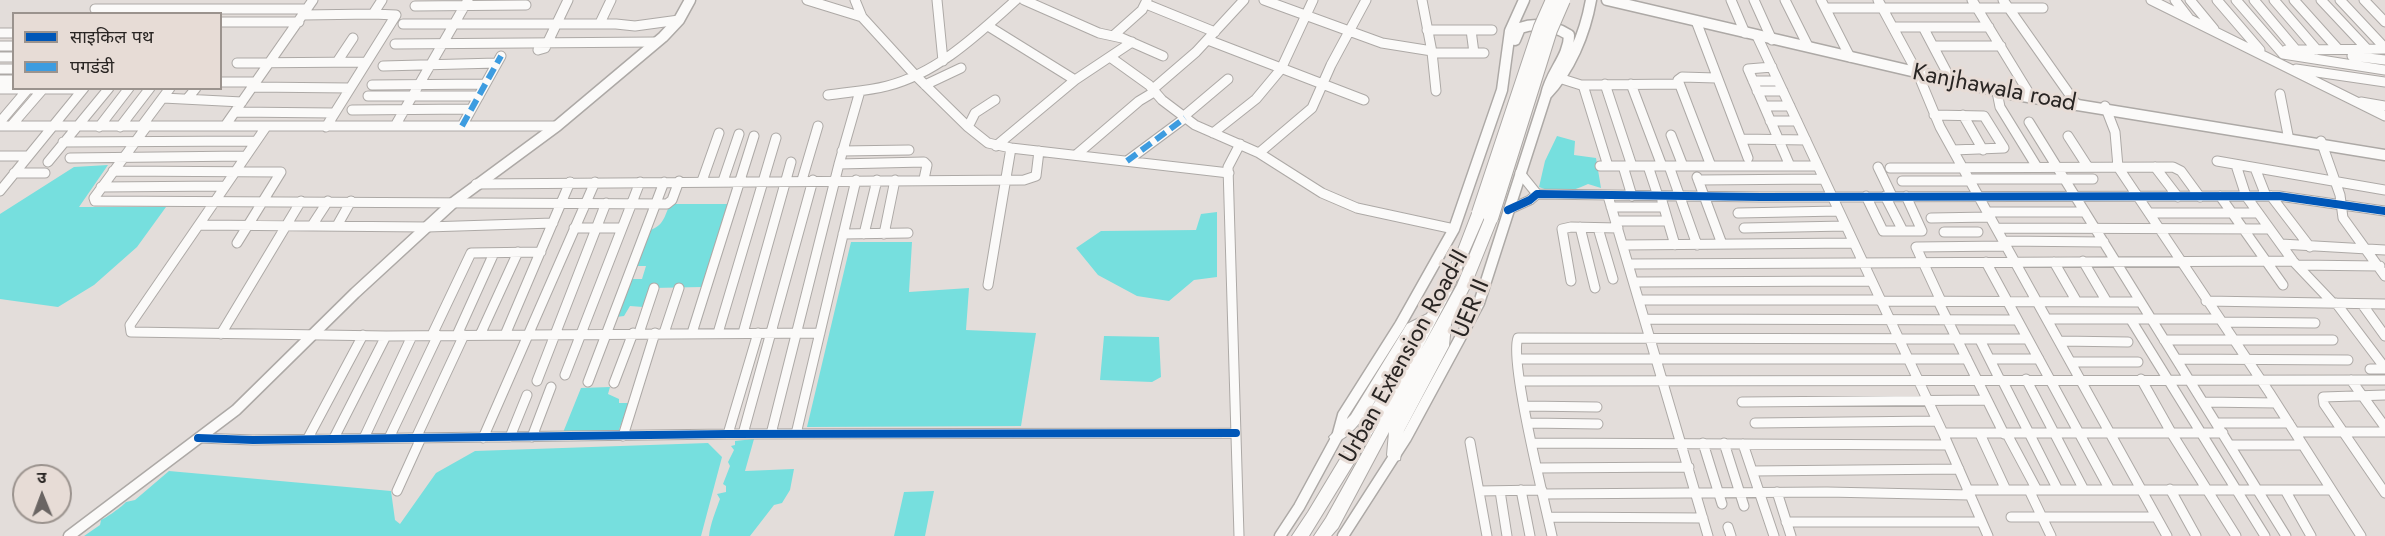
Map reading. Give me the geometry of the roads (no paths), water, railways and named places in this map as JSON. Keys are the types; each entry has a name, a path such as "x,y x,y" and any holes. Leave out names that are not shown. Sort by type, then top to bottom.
{"highway":[{"name":"Urban Extension Road-II","path":"1300,536 1438,320 1464,285 1541,27 1553,0"},
{"name":"Urban Extension Road-II","path":"1485,215 1550,30 1563,0"},
{"name":"Urban Extension Road-II","path":"1322,536 1332,524 1403,393 1438,320"},
{"path":"1337,438 1356,419 1412,328 1438,320 1442,346 1397,431 1395,455"}],"main road":[{"path":"69,536 236,410 454,202 557,126 656,42 679,20 690,0"},
{"path":"1502,90 1510,31 1524,0"},
{"name":"UER II","path":"1344,536 1412,428 1479,303 1546,95 1553,89 1576,47 1591,0"},
{"name":"Kanjhawala road","path":"1607,0 1744,30 1757,36 1771,37"},
{"name":"Kanjhawala road","path":"1634,0 1771,37 1951,80 2076,104 2288,135 2322,143"},
{"path":"1280,536 1299,507 1337,438 1343,415 1400,325 1454,229 1508,78 1517,32 1520,28 1530,24 1561,29 1569,35 1568,48 1551,75 1546,95"},
{"name":"Kanjhawala road","path":"1951,80 1997,92 2031,96"},
{"name":"Kanjhawala road","path":"2105,108 2385,153"}],"street":[{"path":"149,11 158,0"},
{"path":"194,11 204,0"},
{"path":"252,21 268,0"},
{"path":"225,126 313,0"},
{"path":"373,14 382,0"},
{"path":"538,50 545,48 568,0"},
{"path":"600,23 611,0"},
{"path":"807,0 862,17"},
{"path":"855,0 862,17 915,75 968,127 982,139 996,146 1229,174"},
{"path":"937,0 943,61"},
{"path":"828,94 889,86 943,61 988,26 1016,0"},
{"path":"1024,0 1104,35 1114,35 1162,56"},
{"path":"1076,155 1154,90 1208,40 1244,0"},
{"path":"1264,0 1382,43 1432,52 1484,53"},
{"path":"1212,134 1256,99 1281,69 1313,0"},
{"path":"1259,153 1306,115 1315,104 1322,85 1366,0"},
{"path":"1422,0 1432,52 1436,91"},
{"path":"1731,0 1744,30"},
{"path":"1754,0 1771,37"},
{"path":"1785,0 1807,44"},
{"path":"2151,0 2262,52 2385,116"},
{"path":"2175,0 2190,19"},
{"path":"2190,0 2215,31"},
{"path":"2217,0 2262,52"},
{"path":"2236,0 2278,50 2286,55 2385,70"},
{"path":"2254,0 2296,50"},
{"path":"2274,0 2317,50"},
{"path":"2294,0 2338,50"},
{"path":"2321,0 2368,50"},
{"path":"2340,0 2385,49"},
{"path":"2364,0 2385,22"},
{"path":"1114,35 1142,10 1146,2 1215,32"},
{"path":"395,126 466,3"},
{"path":"415,6 528,3 516,24"},
{"path":"1848,55 1823,4 2006,4 2043,8"},
{"path":"1880,4 1962,168 2167,536"},
{"path":"1974,4 2031,96"},
{"path":"2006,4 2076,104"},
{"path":"95,9 149,11 261,9 303,15"},
{"path":"222,22 303,15 396,15 326,127"},
{"path":"403,24 600,23 631,26 679,20"},
{"path":"1696,21 1748,158"},
{"path":"988,26 1075,80"},
{"path":"1893,27 1989,27"},
{"path":"1923,27 1951,80"},
{"path":"1427,30 1492,30"},
{"path":"1471,30 1474,53"},
{"path":"1757,36 1943,433 1988,536"},
{"path":"337,62 353,38"},
{"path":"1208,40 1364,100"},
{"path":"395,44 656,42"},
{"path":"996,146 1075,80 1132,42"},
{"path":"1934,46 2001,46"},
{"path":"2262,52 2385,49"},
{"path":"2352,56 2385,60"},
{"path":"1110,57 1154,90 1184,117 1212,134 1259,153 1306,185 1348,205 1383,215 1454,229"},
{"path":"383,66 499,60 462,126"},
{"path":"237,63 366,62"},
{"path":"1772,67 1748,68 1790,166"},
{"path":"925,85 961,69"},
{"path":"2291,69 2385,82"},
{"path":"1559,78 1582,85 1679,84"},
{"path":"1711,166 1678,78 1716,78"},
{"path":"1127,161 1228,79"},
{"path":"1753,81 1778,81"},
{"path":"222,82 350,88"},
{"path":"372,85 485,84"},
{"path":"1605,84 1627,166 1632,196"},
{"path":"1631,84 1680,197 1697,245"},
{"path":"1582,85 1604,166 1818,166"},
{"path":"1,91 18,90"},
{"path":"0,124 33,90"},
{"path":"11,126 42,90"},
{"path":"0,191 83,90"},
{"path":"48,162 107,90"},
{"path":"99,127 127,90"},
{"path":"120,127 148,90"},
{"path":"168,90 135,142 101,187 94,198 95,201 631,204 671,202 679,181"},
{"path":"187,99 194,90"},
{"path":"771,435 834,180 860,91"},
{"path":"1757,91 1783,91"},
{"path":"1997,92 2000,107 2037,167"},
{"path":"2280,94 2288,135"},
{"path":"368,96 479,96"},
{"path":"162,98 242,102"},
{"path":"968,127 975,113 995,100"},
{"path":"2353,100 2385,105"},
{"path":"1764,106 1790,106"},
{"path":"2105,108 2115,132 2118,167 2276,402 2361,536"},
{"path":"352,110 471,109"},
{"path":"235,112 334,113"},
{"path":"1934,115 1985,117 2004,148 1953,150"},
{"path":"1963,115 1983,150"},
{"path":"1770,121 1797,121"},
{"path":"2029,122 2286,536"},
{"path":"0,124 99,127 557,126"},
{"path":"802,180 818,126"},
{"path":"266,127 130,325 129,330 135,333 312,336 820,333"},
{"path":"702,181 719,134"},
{"path":"723,181 739,134"},
{"path":"1671,135 1683,166"},
{"path":"692,333 754,136"},
{"path":"2068,136 2088,167"},
{"path":"718,333 776,138"},
{"path":"1741,140 1806,140"},
{"path":"63,142 255,141"},
{"path":"2322,143 2337,182 2343,218 2381,266 2385,276"},
{"path":"1239,536 1229,174 1230,161 1240,144"},
{"path":"988,285 1011,148"},
{"path":"842,151 909,150"},
{"path":"476,184 1029,179 1036,176 1039,151"},
{"path":"0,156 28,156"},
{"path":"70,158 245,156"},
{"path":"2217,161 2385,190"},
{"path":"743,333 791,162"},
{"path":"839,164 924,162 927,165 924,179"},
{"path":"2236,165 2246,196 2258,213 2295,263 2335,303 2385,369"},
{"path":"1648,166 1668,220 1674,245"},
{"path":"1694,166 1703,197 1722,244"},
{"path":"1878,167 1903,231"},
{"path":"2155,167 2178,197"},
{"path":"1890,168 2179,168 2200,196"},
{"path":"2255,168 2268,196 2310,247"},
{"path":"113,171 281,172 237,243"},
{"path":"0,179 45,173"},
{"path":"1520,173 1537,194"},
{"path":"1698,180 1824,179"},
{"path":"1902,181 2093,179"},
{"path":"743,434 813,180"},
{"path":"796,434 856,180"},
{"path":"864,234 877,180"},
{"path":"884,234 895,180"},
{"path":"505,335 570,182"},
{"path":"483,438 595,182"},
{"path":"565,375 640,182"},
{"path":"588,382 664,182"},
{"path":"101,187 225,186"},
{"path":"1508,210 1537,194 1680,197 2268,196 2385,211"},
{"path":"1608,196 1708,536"},
{"path":"1866,196 1883,231 1923,230 1906,196"},
{"path":"2220,196 2283,285"},
{"path":"221,334 285,224 301,201"},
{"path":"313,224 328,201"},
{"path":"338,224 351,201"},
{"path":"537,381 606,203"},
{"path":"1611,207 1663,207"},
{"path":"1738,213 1839,211"},
{"path":"1930,218 2085,212"},
{"path":"2149,213 2258,213"},
{"path":"1955,218 1962,232"},
{"path":"1570,282 1561,232 1566,228 1598,228 1617,224 1668,220"},
{"path":"200,225 338,224 427,227 553,224"},
{"path":"1744,228 1846,226"},
{"path":"1580,227 1595,288"},
{"path":"574,228 622,228"},
{"path":"1598,228 1613,279"},
{"path":"1996,228 2270,229"},
{"path":"1944,232 1978,232"},
{"path":"843,234 908,234"},
{"path":"2051,536 2033,490 1976,380 1916,247 2104,242"},
{"path":"1623,245 1854,243"},
{"path":"2281,244 2385,249"},
{"path":"480,335 518,252"},
{"path":"389,438 471,253 541,252"},
{"path":"397,491 494,253"},
{"path":"1628,264 1862,261 2266,261 2381,266"},
{"path":"2083,261 2107,302"},
{"path":"1986,262 2110,490"},
{"path":"2054,262 2077,302"},
{"path":"1634,282 1871,281"},
{"path":"614,383 654,288"},
{"path":"623,436 659,333 679,288"},
{"path":"1640,300 2140,302"},
{"path":"2206,301 2385,304"},
{"path":"2362,304 2385,336"},
{"path":"1646,319 2017,320"},
{"path":"2047,319 2315,323"},
{"path":"2131,320 2265,536"},
{"path":"728,434 758,333"},
{"path":"308,438 363,335"},
{"path":"334,438 386,336"},
{"path":"364,438 411,336"},
{"path":"1552,536 1537,468 1527,406 1520,381 1515,343 1518,338 2028,339"},
{"path":"1980,340 2058,490"},
{"path":"2164,340 2333,340"},
{"path":"2060,341 2128,342"},
{"path":"1517,359 1967,359"},
{"path":"1990,359 2039,360"},
{"path":"2176,359 2348,360"},
{"path":"2071,362 2138,362"},
{"path":"2370,369 2385,369"},
{"path":"2026,379 2084,489"},
{"path":"2141,380 2236,536"},
{"path":"2352,380 2384,432"},
{"path":"1520,381 2385,380"},
{"path":"532,437 551,387"},
{"path":"510,437 527,395"},
{"path":"2385,395 2323,397 2324,404 2382,483 2385,493"},
{"path":"1742,402 1987,400"},
{"path":"2204,402 2276,402"},
{"path":"1527,406 1597,407"},
{"path":"1755,423 1937,421"},
{"path":"1530,423 1598,424"},
{"path":"2217,423 2289,423"},
{"path":"2295,432 2384,432"},
{"path":"198,438 1236,433"},
{"path":"1943,433 2223,433"},
{"path":"1980,434 2006,490"},
{"path":"1470,442 1487,536"},
{"path":"1533,442 1948,445"},
{"path":"1703,443 1722,504"},
{"path":"1724,443 1744,506"},
{"path":"1743,444 1774,536"},
{"path":"2230,445 2302,445"},
{"path":"1537,468 1689,467"},
{"path":"1752,471 1959,469"},
{"path":"1479,491 1968,493 2084,489 2331,490"},
{"path":"2170,489 2196,536"},
{"path":"1521,490 1530,536"},
{"path":"2285,490 2312,536"},
{"path":"1500,491 1507,536"},
{"path":"1777,492 1791,536"},
{"path":"1548,517 1703,518"},
{"path":"2011,517 2156,517"},
{"path":"1786,522 1981,522"}],"water":[{"path":"1557,136 1575,141 1574,155 1596,158 1601,188 1588,184 1576,189 1558,191 1539,187 1545,161"},
{"path":"108,165 79,207 166,207 137,247 94,285 58,307 0,299 0,214 74,167"},
{"path":"670,204 727,204 730,207 702,287 652,288 643,307 630,306 624,316 616,317 629,279 642,279 646,266 634,266 647,231 660,224"},
{"path":"1217,212 1217,277 1194,280 1169,301 1137,296 1098,275 1076,248 1101,231 1196,230 1201,214"},
{"path":"851,242 912,242 909,292 969,288 966,330 1036,333 1021,426 807,427"},
{"path":"1104,336 1159,337 1161,377 1152,382 1100,380"},
{"path":"610,387 608,394 619,399 619,403 629,403 617,435 562,435 581,388"},
{"path":"754,439 745,471 794,469 790,490 782,503 774,505 750,536 709,536 720,499 717,494 726,492 726,486 723,484 730,466 728,462 734,450 731,446 735,445 735,441"},
{"path":"708,443 722,457 701,536 84,536 126,502 135,500 169,471 391,491 395,520 400,524 436,473 475,451"},
{"path":"934,491 925,536 894,536 904,492"}]}
